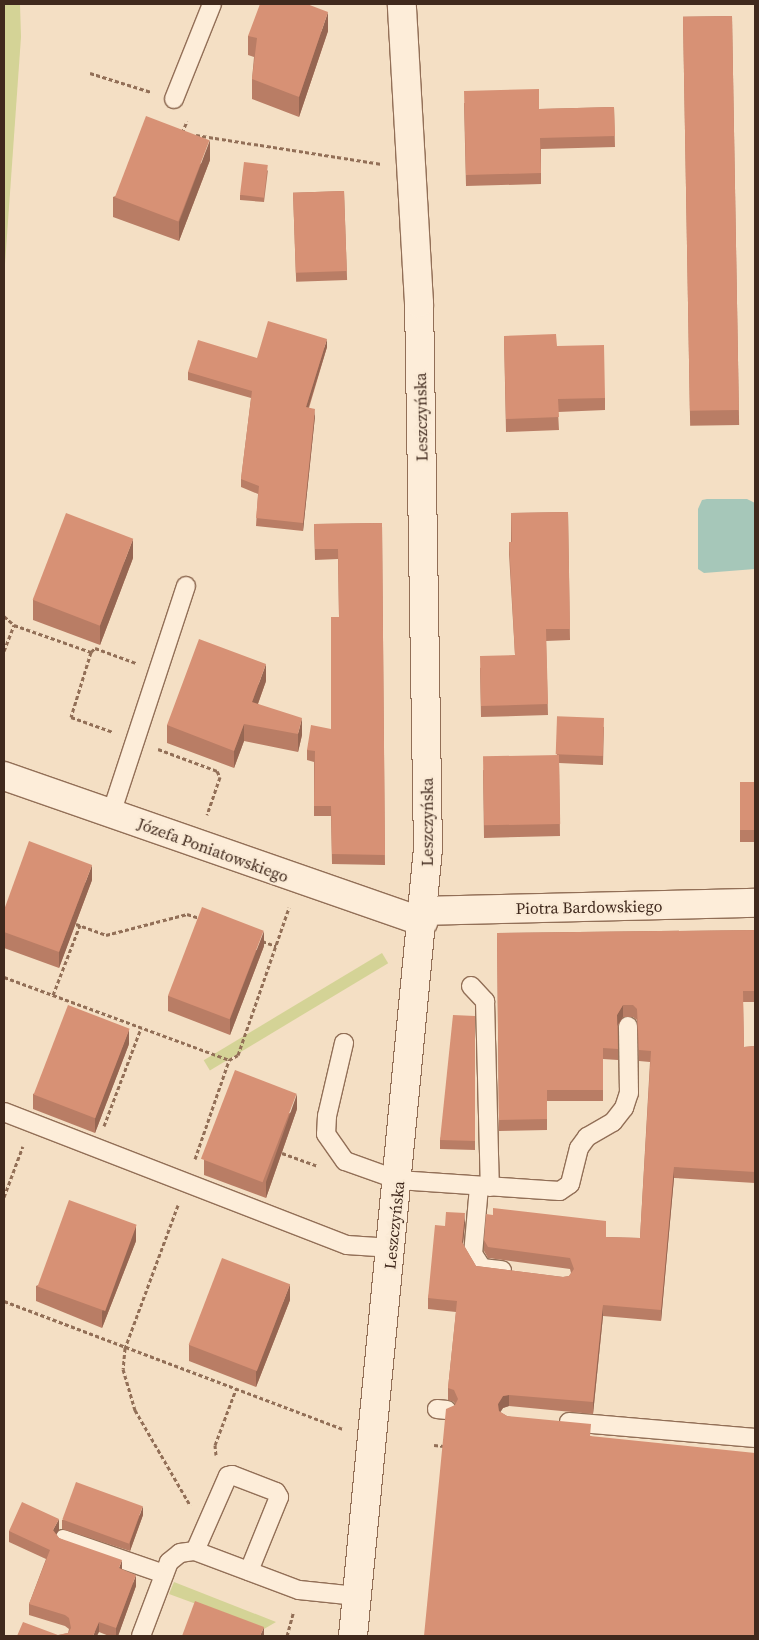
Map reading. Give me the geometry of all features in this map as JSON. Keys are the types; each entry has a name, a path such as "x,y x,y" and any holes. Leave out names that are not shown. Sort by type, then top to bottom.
{"street":[{"name":"Leszczyńska","path":"353,1636 392,1248 428,849 419,303 402,4"},
{"name":"Józefa Poniatowskiego","path":"4,776 111,814 423,916"},
{"name":"Piotra Bardowskiego","path":"423,916 755,903"}],"lane":[{"path":"174,99 212,4"},
{"path":"111,814 186,586"},
{"path":"471,986 485,1001 484,1187 473,1254 482,1268 518,1272"},
{"path":"344,1043 327,1116 326,1134 345,1161 398,1180 560,1191 570,1184 579,1148 586,1137 613,1122 626,1100 628,1026"},
{"path":"4,1112 347,1245 392,1248"},
{"path":"548,1420 755,1438"},
{"path":"195,1551 228,1476 276,1492 278,1497 249,1571"},
{"path":"63,1539 164,1574"},
{"path":"141,1636 169,1562 180,1553 195,1551 299,1590 357,1596"}],"path":[{"path":"90,73 193,105 179,140"},
{"path":"182,133 386,164"},
{"path":"4,616 14,625 90,652"},
{"path":"4,651 14,625"},
{"path":"158,671 95,648 90,652 71,717 217,772 220,776 206,819"},
{"path":"210,1517 191,1506 178,1490 135,1410 123,1369 125,1348 187,1183 230,1060 238,1055 292,900"},
{"path":"76,924 106,935 187,914 205,920"},
{"path":"53,995 80,926"},
{"path":"258,939 276,946"},
{"path":"4,977 230,1060"},
{"path":"96,1148 141,1028"},
{"path":"4,1197 32,1123"},
{"path":"4,1301 348,1431"},
{"path":"228,1476 216,1456 215,1445 236,1389"},
{"path":"434,1445 444,1446"}],"shaded area":[{"path":"4,4 20,4 21,37 4,278"},
{"path":"747,499 755,503 755,569 704,573 698,569 698,509 702,500"},
{"path":"382,953 388,963 210,1070 204,1060"},
{"path":"174,1582 276,1622 264,1629 169,1594"}],"building":[{"path":"260,4 307,4 328,12 299,97 252,79 257,38 248,36"},
{"path":"732,16 739,410 690,411 683,17"},
{"path":"539,89 539,109 614,107 615,136 540,138 541,173 466,175 464,91"},
{"path":"146,116 209,140 178,222 115,197"},
{"path":"244,162 268,165 264,198 240,195"},
{"path":"344,191 347,271 296,273 293,193"},
{"path":"268,321 327,339 306,407 315,409 303,523 256,518 259,486 241,479 252,391 188,372 198,340 257,358"},
{"path":"556,334 557,346 604,345 605,398 558,399 559,417 506,419 504,336"},
{"path":"568,512 570,629 546,629 548,704 481,706 480,656 515,655 509,542 512,542 511,513"},
{"path":"66,513 133,539 100,626 33,600"},
{"path":"382,523 385,855 332,854 331,806 314,806 315,751 307,750 311,725 331,729 331,617 339,617 338,549 315,549 314,524"},
{"path":"199,639 266,664 252,702 302,718 298,734 244,724 234,751 167,725"},
{"path":"557,716 604,718 603,756 556,754"},
{"path":"559,755 560,824 484,825 483,756"},
{"path":"740,782 755,782 755,830 740,830"},
{"path":"29,841 92,865 59,952 4,932 4,910"},
{"path":"202,907 264,931 230,1019 168,996"},
{"path":"755,930 755,991 743,991 744,1047 755,1046 755,1172 674,1167 661,1310 603,1305 593,1402 509,1395 503,1396 498,1404 499,1411 507,1416 591,1424 590,1436 755,1453 755,1636 424,1636 446,1409 455,1405 458,1399 454,1390 448,1388 457,1301 428,1298 435,1225 445,1226 446,1212 465,1213 462,1242 476,1266 563,1277 569,1276 574,1269 570,1258 488,1247 484,1240 486,1214 493,1215 493,1208 606,1221 606,1237 640,1238 651,1051 639,1050 637,1009 633,1005 623,1005 617,1015 618,1049 603,1048 603,1090 547,1090 547,1119 499,1120 497,933"},
{"path":"68,1005 130,1029 95,1118 34,1095"},
{"path":"453,1015 475,1016 475,1141 440,1140"},
{"path":"235,1070 297,1094 263,1182 201,1159"},
{"path":"69,1200 137,1225 105,1311 38,1286"},
{"path":"222,1258 290,1284 257,1371 189,1345"},
{"path":"76,1482 143,1506 129,1544 62,1520"},
{"path":"22,1502 59,1519 53,1530 59,1538 122,1560 119,1568 136,1575 116,1628 99,1622 93,1636 17,1636 23,1622 58,1635 68,1633 71,1628 69,1618 65,1615 29,1604 50,1550 9,1531"},
{"path":"195,1601 264,1627 260,1636 182,1636"}]}
